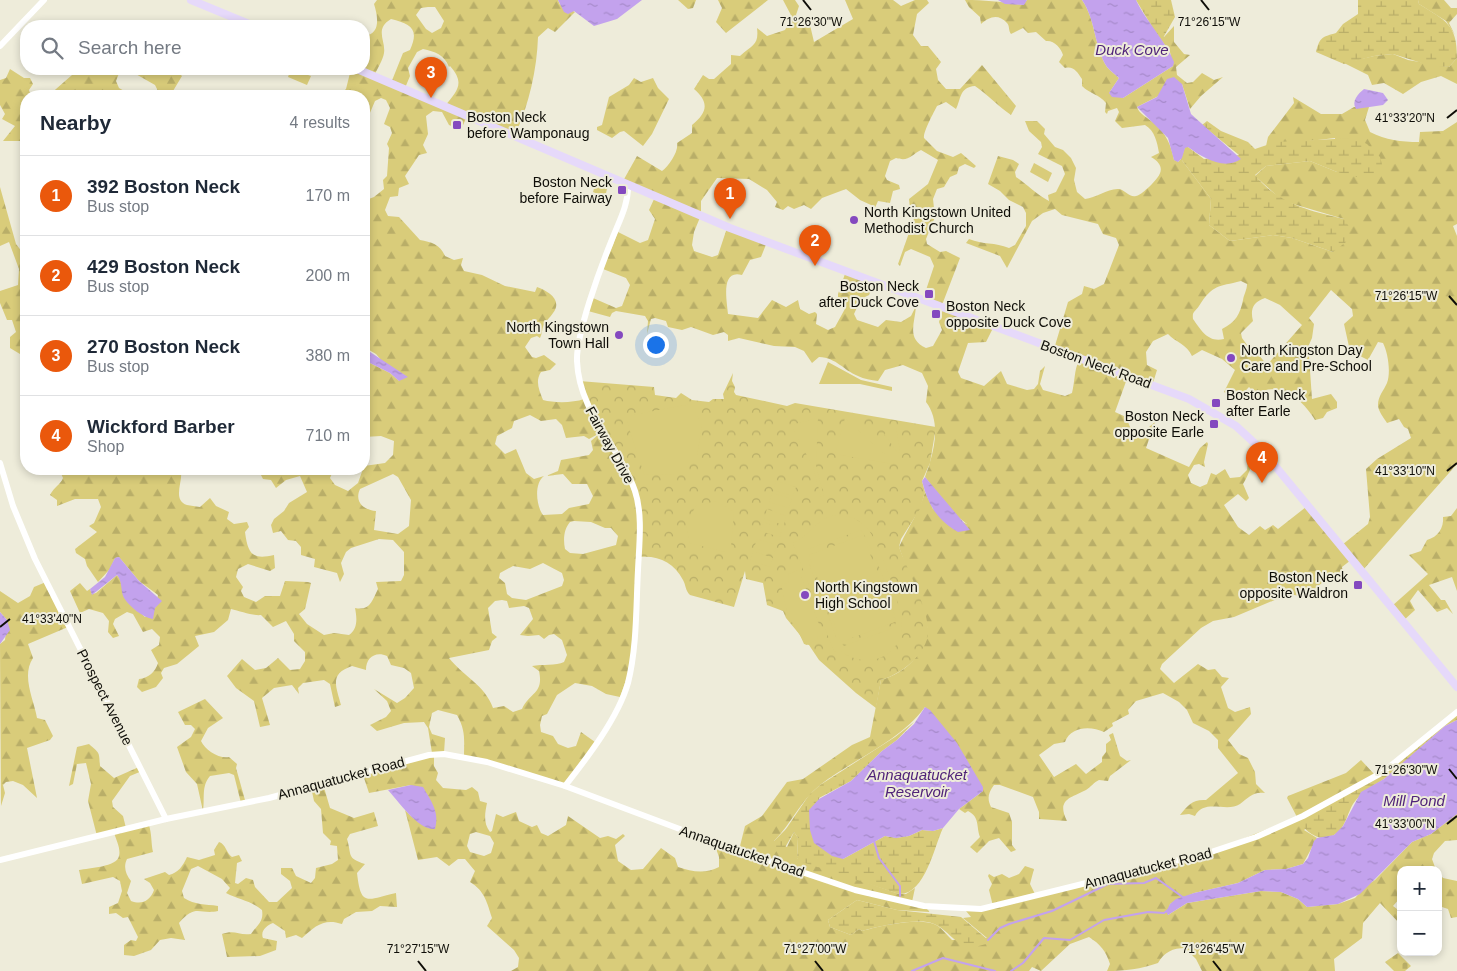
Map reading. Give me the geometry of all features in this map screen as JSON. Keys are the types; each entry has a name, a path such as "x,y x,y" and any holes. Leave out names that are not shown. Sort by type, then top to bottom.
{"main road":[{"path":"191,0 239,20"},
{"name":"Boston Neck Road","path":"370,75 739,231 1062,353 1121,372 1189,399 1220,414 1262,450 1457,687"}],"street":[{"path":"25,20 44,0"},
{"path":"0,46 20,25"},
{"name":"Fairway Drive","path":"565,786 609,723 623,696 632,664 638,564 639,513 636,493 628,475 588,408 580,383 577,360 580,334 608,249 626,202 628,184"},
{"name":"Prospect Avenue","path":"0,463 13,506 35,559 166,819"},
{"name":"Annaquatucket Road","path":"0,860 166,819 269,798 429,754 444,754 487,762 565,786 725,846 855,890 924,906 981,909 1208,853 1256,837 1311,812 1382,772 1457,712"}],"green space":[{"path":"377,0 558,0 560,5 575,12 555,32 548,28 538,37 532,86 516,133 467,116 461,130 449,125 442,112 433,111 426,116 428,134 423,145 427,153 419,155 405,176 409,184 399,188 398,196 390,197 385,210 388,216 399,217 420,240 438,246 445,256 454,260 463,258 461,265 464,271 482,275 505,286 535,292 537,287 553,297 556,308 544,325 540,338 537,336 531,338 525,347 532,357 536,358 544,355 556,364 550,370 541,372 539,375 538,386 543,400 558,402 584,399 628,477 639,513 632,663 620,697 606,694 592,686 575,683 557,695 547,714 542,716 541,732 553,736 558,744 568,748 576,746 581,732 595,742 565,785 464,757 463,731 457,715 438,710 432,713 429,727 432,734 445,738 444,753 434,755 434,766 438,773 436,780 443,788 466,790 472,787 478,792 480,801 487,803 485,822 490,832 492,831 496,814 503,817 516,812 519,821 532,827 537,825 541,833 548,836 566,825 568,816 600,838 608,836 616,839 623,834 625,836 615,845 618,861 631,870 643,869 661,848 675,858 678,867 683,869 704,871 719,867 719,857 714,843 739,850 745,826 762,816 787,782 803,779 852,745 870,737 881,680 898,673 906,667 918,654 926,638 928,629 899,547 925,492 933,509 967,524 953,513 925,477 935,439 935,423 926,402 928,386 922,373 903,365 885,370 878,381 870,380 853,374 825,358 819,357 812,363 804,351 795,347 774,346 739,338 728,341 728,335 724,332 713,335 691,327 682,330 668,327 666,321 655,318 651,319 647,334 648,321 645,316 616,311 610,317 588,311 593,298 616,308 622,306 630,285 626,278 603,269 618,232 640,243 648,240 655,219 649,210 655,197 623,181 637,156 662,171 665,169 675,154 677,143 692,133 692,125 704,111 705,107 702,98 694,89 703,75 709,79 714,79 731,64 731,55 740,56 752,46 757,38 757,28 767,36 785,30 792,17 783,0 795,0 799,6 796,15 802,23 810,25 814,42 853,19 845,0 893,0 901,6 915,0 927,0 929,3 917,14 913,35 921,46 928,46 941,62 936,69 938,80 946,89 960,89 982,65 1016,106 1011,115 975,86 970,87 961,94 956,109 946,102 937,106 925,131 924,138 937,151 953,157 961,153 976,166 974,168 965,164 959,167 957,174 950,177 944,187 937,189 933,199 935,217 926,239 927,244 940,252 946,251 960,258 942,305 923,299 934,266 930,257 911,249 905,252 900,266 898,264 916,213 915,210 910,208 909,199 928,184 938,160 921,150 907,159 896,158 890,161 885,176 887,180 899,185 900,189 893,191 890,203 878,201 874,210 871,205 860,200 846,189 822,198 811,209 804,205 794,209 788,206 783,210 775,207 777,202 767,190 749,179 717,178 701,201 701,215 694,232 692,245 694,251 712,257 718,255 727,228 767,242 761,257 750,260 742,275 735,274 730,277 726,287 728,314 758,318 772,300 786,307 798,300 800,309 809,314 815,312 817,314 816,324 828,330 835,327 846,307 845,302 838,297 838,294 846,271 874,282 869,295 861,299 854,314 857,320 878,327 886,320 901,322 911,316 916,306 913,324 914,335 916,340 926,348 933,346 942,330 939,322 943,308 993,328 986,342 968,343 958,372 961,378 984,386 1001,371 1007,384 1027,390 1034,389 1038,384 1040,371 1045,366 1040,384 1043,390 1065,396 1072,393 1079,360 1054,349 1068,302 1082,294 1084,286 1094,289 1104,284 1119,245 1116,238 1103,234 1098,224 1062,215 1055,209 1043,213 1032,221 1007,268 1000,256 966,243 969,239 1009,248 1015,245 1026,226 1026,213 1023,207 1009,200 1000,191 988,184 998,156 1013,160 1019,164 1015,172 1016,177 1049,201 1048,195 1056,192 1065,174 1062,166 1038,154 1042,147 1041,142 1029,131 1025,121 1037,121 1045,129 1044,134 1055,147 1063,150 1071,158 1076,168 1074,180 1077,192 1085,199 1115,189 1119,189 1132,196 1141,194 1156,179 1161,168 1151,157 1159,153 1151,130 1145,125 1122,128 1115,121 1119,112 1117,108 1108,111 1107,114 1105,112 1106,103 1082,86 1082,79 1075,70 1065,68 1059,62 1063,55 1057,45 1046,41 1036,32 1028,33 1023,28 1011,34 1008,24 997,17 987,19 981,24 980,17 969,7 965,0 1023,5 1027,0 1082,0 1090,16 1103,59 1108,68 1119,78 1109,93 1123,98 1173,66 1170,52 1154,30 1164,37 1174,26 1174,42 1184,54 1190,55 1176,67 1177,75 1187,83 1193,82 1202,73 1214,80 1223,77 1201,96 1190,109 1182,84 1137,107 1165,135 1170,144 1174,160 1178,162 1181,159 1211,199 1209,225 1230,241 1273,235 1292,238 1333,252 1344,219 1283,201 1255,176 1266,166 1310,161 1337,172 1335,138 1266,146 1268,137 1294,103 1293,97 1321,114 1342,114 1354,107 1369,107 1365,120 1370,132 1388,139 1400,141 1419,142 1420,132 1443,131 1457,122 1457,224 1453,226 1457,236 1457,464 1362,571 1351,560 1342,567 1343,572 1340,576 1335,572 1305,597 1289,594 1234,617 1213,621 1201,628 1162,664 1160,669 1174,683 1198,664 1208,670 1215,669 1222,677 1229,678 1221,687 1228,708 1235,712 1250,707 1251,714 1228,740 1239,754 1248,758 1255,772 1256,784 1265,793 1254,794 1235,806 1204,808 1195,816 1189,814 1180,815 1191,803 1206,800 1238,773 1218,748 1218,740 1209,731 1193,723 1187,710 1179,702 1163,693 1136,701 1128,710 1129,714 1112,723 1113,726 1104,732 1088,728 1077,730 1065,742 1054,744 1039,755 1054,777 1076,764 1086,774 1102,762 1102,757 1106,752 1106,744 1111,740 1109,735 1113,733 1120,756 1127,761 1131,760 1110,776 1108,781 1099,780 1086,790 1067,800 1063,808 1067,821 1039,819 1039,812 1033,797 1000,785 994,785 989,796 991,807 1009,813 1012,822 1012,845 1016,850 1011,852 999,838 989,841 977,853 970,847 980,837 976,819 972,813 968,811 965,813 959,809 983,791 925,707 902,731 833,775 813,791 774,841 787,847 794,832 798,838 797,858 899,894 906,894 915,888 912,902 925,907 930,912 897,910 857,900 828,920 830,927 851,935 859,929 862,931 901,923 922,922 938,926 952,940 987,938 963,918 971,917 966,911 993,906 989,890 992,884 988,876 989,874 994,877 1002,874 1009,878 1019,874 1025,866 1034,869 1030,884 1036,896 1208,853 1297,817 1287,798 1288,796 1346,773 1361,760 1375,775 1304,830 1317,838 1303,864 1286,869 1265,870 1238,883 1194,893 1170,904 1168,915 1187,903 1261,891 1281,892 1298,899 1307,907 1338,904 1355,898 1412,842 1431,834 1457,814 1457,840 1445,841 1434,853 1432,859 1435,866 1397,866 1397,902 1393,906 1397,909 1397,921 1380,903 1363,923 1362,938 1334,959 1335,971 1202,971 1196,959 1185,948 1169,951 1158,963 1152,965 1120,971 1107,971 1110,964 1107,955 1089,937 1070,944 1041,971 1032,967 1029,971 511,971 518,967 519,958 514,950 487,926 492,918 489,907 479,889 470,882 475,871 465,859 458,859 449,866 437,857 418,860 405,810 414,819 411,785 369,793 363,775 432,753 428,728 424,722 404,723 377,731 370,725 386,717 391,711 387,701 374,689 397,703 405,698 414,688 411,673 404,668 391,665 387,656 375,655 369,659 366,670 352,666 340,673 337,677 336,686 341,705 335,707 330,684 324,680 303,683 298,688 299,694 292,685 274,688 262,698 270,725 260,727 254,701 236,688 227,676 242,659 255,670 266,668 278,658 290,670 300,669 305,661 305,652 294,641 294,634 286,621 273,627 261,615 231,609 228,620 214,632 195,636 199,646 177,664 164,668 161,673 163,678 156,687 142,692 137,687 139,679 149,676 157,666 158,663 151,650 159,645 160,637 152,629 143,632 133,614 127,612 115,619 113,624 119,636 113,638 108,632 109,621 103,613 89,609 80,613 70,591 80,583 87,591 90,589 92,594 96,593 117,575 122,581 124,597 145,617 155,608 158,595 139,581 119,557 115,558 110,569 98,582 87,566 85,559 76,553 75,549 97,532 89,526 94,523 101,507 98,499 75,499 57,506 57,500 50,495 61,482 63,478 62,475 181,475 179,495 183,503 200,507 210,498 216,506 229,512 227,519 234,524 247,522 249,527 245,532 246,540 252,554 261,557 274,555 275,568 270,571 248,564 238,569 236,577 243,587 241,591 244,597 256,602 265,596 280,596 285,581 311,583 305,609 299,614 307,624 324,635 334,633 349,635 352,633 356,619 355,608 364,608 370,604 378,589 376,582 401,581 404,575 404,552 393,540 379,539 351,548 346,552 341,563 344,574 340,582 337,573 314,567 315,559 301,555 301,547 296,541 288,540 281,531 273,533 271,525 289,503 307,492 300,476 286,480 276,488 271,480 263,479 261,475 331,475 330,478 335,485 348,491 358,483 361,475 370,475 370,465 385,463 393,455 394,441 381,436 370,437 370,363 390,373 399,381 376,354 370,350 370,198 384,189 383,180 387,176 389,148 387,144 392,133 390,127 384,124 390,108 386,100 381,98 375,101 370,113 370,90 345,90 350,75 370,75 370,34 376,28 377,19 374,4","holes":["435,7 444,21 441,28 432,33 426,29 416,15 421,8","391,19 408,25 414,37 410,50 403,53 391,83 374,76 384,53 382,31 386,23","423,49 442,56 449,67 455,72 458,86 445,106 405,88 410,76 408,68 417,52","1241,281 1247,284 1239,313 1231,323 1222,329 1224,339 1218,340 1205,335 1193,319 1193,314 1208,294 1217,287 1227,284","1331,290 1352,309 1353,316 1344,324 1350,351 1368,360 1378,342 1383,343 1388,357 1389,374 1379,399 1378,407 1387,423 1399,419 1404,427 1408,429 1411,438 1377,459 1366,469 1370,517 1368,524 1342,545 1306,507 1278,529 1273,525 1265,530 1260,526 1249,535 1238,527 1224,505 1238,494 1246,501 1249,498 1243,484 1259,452 1256,450 1248,461 1247,470 1240,477 1230,478 1225,469 1216,475 1211,473 1207,484 1200,487 1191,483 1188,475 1194,465 1199,464 1205,467 1207,442 1200,448 1189,467 1146,448 1155,422 1143,432 1130,427 1126,417 1115,412 1128,376 1153,383 1157,370 1147,365 1146,352 1153,341 1168,334 1184,346 1192,356 1202,350 1222,359 1235,370 1224,392 1237,400 1249,387 1256,394 1274,389 1290,394 1297,399 1315,420 1323,418 1327,412 1337,408 1337,402 1331,394 1312,399 1309,356 1306,351 1312,338 1314,324 1309,318","1265,298 1280,305 1302,325 1267,365 1254,349 1250,349 1242,338 1241,333 1253,321 1253,306","530,415 541,421 556,419 562,425 566,438 584,436 589,439 600,433 591,441 593,450 589,455 561,460 558,471 546,476 563,474 572,484 587,484 593,496 589,504 569,508 562,514 543,515 539,506 537,489 544,476 534,479 526,473 516,449 505,454 495,444 497,436 512,428 514,421","393,474 398,477 411,500 409,526 398,534 374,530 376,511 364,507 358,498 360,489","570,522 591,522 605,528 611,528 618,536 616,545 583,554 570,553 565,549 564,534","543,563 562,573 564,580 562,586 526,600 512,598 507,594 505,583 499,578 500,573 513,566 530,569","495,601 507,601 509,608 524,606 529,608 533,619 520,635 539,635 544,639 554,634 562,640 567,655 564,662 561,663 532,666 539,671 540,684 538,689 522,709 513,712 504,706 493,708 485,693 449,658 489,650 492,641 497,637 492,633 488,608","476,832 490,836 494,843 491,853 484,856 470,852 467,846 470,834"]},
{"path":"678,0 696,0 693,8 688,9"},
{"path":"718,0 768,0 726,33 716,22 722,8"},
{"path":"1136,0 1171,0 1175,17 1163,38 1154,30"},
{"path":"1358,0 1418,0 1419,4 1443,20 1452,30 1455,38 1457,58 1449,67 1428,65 1393,54 1374,56 1344,64 1316,52 1323,38 1336,33 1343,24 1358,14"},
{"path":"1418,0 1444,0 1451,8 1457,8 1457,14 1449,23 1455,35 1446,21 1419,4"},
{"path":"1393,54 1408,60 1449,67 1457,58 1457,84 1441,76 1421,82 1403,94 1384,83 1372,85 1368,75 1344,63"},
{"path":"10,69 24,78 30,78 33,84 29,90 20,90 20,141 3,141 15,126 2,119 5,114 0,105 0,80 6,78"},
{"path":"72,75 118,75 116,81 119,88 122,90 85,90 55,90"},
{"path":"138,75 182,76 174,90 158,90 155,85"},
{"path":"289,75 311,76 307,85 288,77"},
{"path":"634,78 641,82 653,78 658,88 669,99 652,134 643,146 624,131 612,138 597,130 597,127 602,125 609,97 629,85"},
{"path":"1207,121 1221,131 1248,142 1255,149 1276,142 1354,138 1367,144 1380,157 1384,172 1373,181 1337,172 1310,161 1266,166 1255,175 1264,185 1284,200 1319,213 1344,219 1350,228 1346,242 1333,252 1292,238 1273,235 1230,241 1209,225 1211,199 1181,159 1185,147 1188,147 1204,159 1239,155 1202,125"},
{"path":"1034,163 1052,173 1048,182 1030,172"},
{"path":"595,185 607,189 605,197 593,192"},
{"path":"0,187 16,244 20,249 20,354 10,348 10,337 16,332 12,320 7,320 0,303 0,291 18,285 19,269 9,242 0,246"},
{"path":"828,362 861,380 892,387 892,391 860,384 819,384"},
{"path":"733,373 732,381 736,395 787,406 795,403 936,427 930,463 922,481 925,492 920,509 901,539 899,547 924,609 928,628 927,637 920,653 913,661 897,673 881,680 876,708 819,660 809,645 804,644 783,611 767,605 763,583 746,579 745,571 734,607 690,595 679,574 670,564 653,557 639,557 639,513 634,491 579,381 654,387 655,395 676,398 681,393 692,400 709,402 713,399 724,399 723,394"},
{"path":"691,404 702,425 697,455 674,475 644,474 627,422 632,415"},
{"path":"818,418 816,466 824,496 821,497 813,467 791,425"},
{"path":"845,418 894,462 893,464 835,454"},
{"path":"896,428 900,452 898,453 884,434"},
{"path":"776,481 796,487 793,496 773,490"},
{"path":"772,493 792,499 789,508 769,502"},
{"path":"717,501 734,512 731,547 725,552 690,543 686,523 696,506"},
{"path":"1457,508 1457,591 1452,577 1429,585 1441,600 1445,600 1453,614 1447,608 1437,612 1418,590 1410,601 1415,610 1403,621 1392,606 1428,574 1409,555 1421,551 1427,540 1440,532 1443,517 1451,516"},
{"path":"767,509 786,516 784,525 764,519"},
{"path":"836,515 845,516 853,518 864,525 872,535 889,576 899,607 902,627 894,648 878,658 869,660 859,659 848,656 839,650 834,652 793,543 829,517","holes":["861,530 866,537 888,592 896,627 844,646 836,637 808,560 808,549"]},
{"path":"763,522 782,528 780,537 760,531"},
{"path":"863,535 895,622 841,642 809,555"},
{"path":"757,539 777,545 774,554 754,548"},
{"path":"753,551 773,558 770,567 750,560"},
{"path":"799,570 823,635 806,645 788,616 781,584 789,583 788,574"},
{"path":"46,582 68,627 28,644 33,658 28,672 28,680 37,718 45,720 53,736 50,740 27,748 37,798 23,785 13,781 6,782 3,785 5,793 1,806 0,644 5,640 7,620 0,612 0,591 18,603 30,596 34,587"},
{"path":"205,699 223,718 208,728 201,741 213,753 221,757 229,757 237,764 236,768 245,800 241,803 234,775 229,773 210,776 204,788 203,811 197,784 186,772 177,747 191,737 195,729 191,725 185,725 178,712"},
{"path":"1457,711 1457,720 1445,726 1387,777 1359,796 1353,804 1342,828 1334,835 1322,838 1317,837 1300,823 1297,818 1371,778"},
{"path":"914,722 897,740 882,751 851,781 819,798 843,859 885,836 896,838 909,836 922,830 933,831 943,828 927,869 916,887 908,892 899,894 802,862 797,858 798,838 794,832 783,851 774,851 772,848 774,841 786,829 809,795 820,785 895,737"},
{"path":"89,744 98,753 100,766 114,778 139,767 142,771 130,776 112,801 113,807 123,816 126,828 149,825 150,829 153,852 127,859 125,865 131,881 127,893 131,901 145,901 152,894 154,890 150,883 144,879 165,872 169,875 175,873 187,857 199,860 215,855 214,850 219,842 232,857 239,855 242,861 237,863 235,883 238,884 246,878 253,880 255,887 269,902 277,902 292,888 290,881 281,874 281,868 292,868 296,876 311,883 315,878 316,868 332,864 338,860 337,846 330,845 331,841 323,833 321,809 314,801 311,787 323,784 330,808 354,818 374,812 378,826 350,834 347,839 350,852 352,858 365,864 357,873 363,896 372,899 396,893 397,907 380,906 372,911 356,912 344,919 342,924 330,922 320,924 302,938 296,935 286,938 285,931 273,923 268,925 262,935 263,938 277,941 276,950 260,956 227,957 222,934 230,932 251,934 261,920 262,910 253,904 226,893 230,888 222,879 198,866 191,869 182,891 184,898 196,903 218,906 218,911 194,911 185,917 179,923 185,940 171,938 160,940 151,950 134,956 124,955 124,945 131,940 136,941 138,937 128,917 123,918 116,913 109,914 109,907 118,903 122,891 120,881 113,877 82,884 79,870 108,865 117,860 119,856 118,844 114,833 97,836 88,801 91,784 86,763 77,764 73,784 69,786 77,747"},
{"path":"1442,877 1457,881 1457,917 1451,918 1448,909 1442,907"},
{"path":"857,900 897,910 961,917 987,939 986,944 966,946 959,943 942,929 927,922 886,925 862,931 859,929 851,935 830,927 828,920"},
{"path":"1397,954 1397,956 1401,956 1411,966 1405,971 1394,971 1385,962"}],"water":[{"path":"558,0 642,0 617,19 594,26 574,11 568,14 564,12"},
{"path":"998,0 1027,0 1024,5 1005,4"},
{"name":"Duck Cove","path":"1082,0 1136,0 1171,55 1174,62 1173,66 1123,98 1112,97 1109,93 1119,78 1108,68 1103,59 1090,16"},
{"path":"1174,77 1182,84 1191,114 1241,159 1228,164 1220,163 1200,155 1188,147 1185,148 1182,158 1178,162 1174,160 1168,138 1137,107 1157,97 1167,79"},
{"path":"1364,89 1383,93 1388,100 1383,105 1356,109 1355,100"},
{"path":"370,352 408,377 399,381 390,373 370,363"},
{"path":"925,477 970,530 958,532 939,517 930,505 924,490 922,481"},
{"path":"119,557 139,581 162,601 155,608 153,619 141,614 124,598 117,575 92,595 90,589 105,577 115,558"},
{"path":"0,612 7,620 10,630 0,644"},
{"name":"Annaquatucket Reservoir","path":"925,707 930,710 957,743 983,787 983,791 959,809 943,828 933,831 922,830 909,836 896,838 885,836 843,859 832,856 814,843 810,830 809,810 819,799 851,781 914,724"},
{"name":"Mill Pond","path":"1457,720 1457,814 1431,834 1412,842 1360,894 1338,904 1307,907 1298,899 1281,892 1261,891 1187,903 1168,915 1166,912 1170,904 1176,899 1238,883 1265,870 1286,869 1303,864 1308,858 1314,841 1317,838 1334,835 1343,826 1361,792 1384,779 1445,726"},
{"path":"411,785 423,787 432,802 436,812 435,829 422,825 403,808 388,790"}],"waterway":[{"path":"874,841 879,858 900,886 900,896"},
{"path":"988,940 1000,928 1052,911 1108,884 1144,883 1156,878 1184,898"},
{"path":"1011,971 1023,963 1044,938 1070,940 1104,920 1148,912 1164,913 1168,910"},
{"path":"912,971 943,958 995,971"}],"place":[{"name":"270 Boston Neck","path":"431,98"},
{"name":"Boston Neck before Wamponaug","path":"457,125"},
{"name":"Boston Neck before Fairway","path":"622,190"},
{"name":"392 Boston Neck","path":"730,219"},
{"name":"North Kingstown United Methodist Church","path":"854,220"},
{"name":"429 Boston Neck","path":"815,266"},
{"name":"Boston Neck after Duck Cove","path":"929,294"},
{"name":"Boston Neck opposite Duck Cove","path":"936,314"},
{"name":"North Kingstown Town Hall","path":"619,335"},
{"name":"North Kingston Day Care and Pre-School","path":"1231,358"},
{"name":"Boston Neck after Earle","path":"1216,403"},
{"name":"Boston Neck opposite Earle","path":"1214,424"},
{"name":"Wickford Barber","path":"1262,483"},
{"name":"Boston Neck opposite Waldron","path":"1358,585"},
{"name":"North Kingstown High School","path":"805,595"}]}
